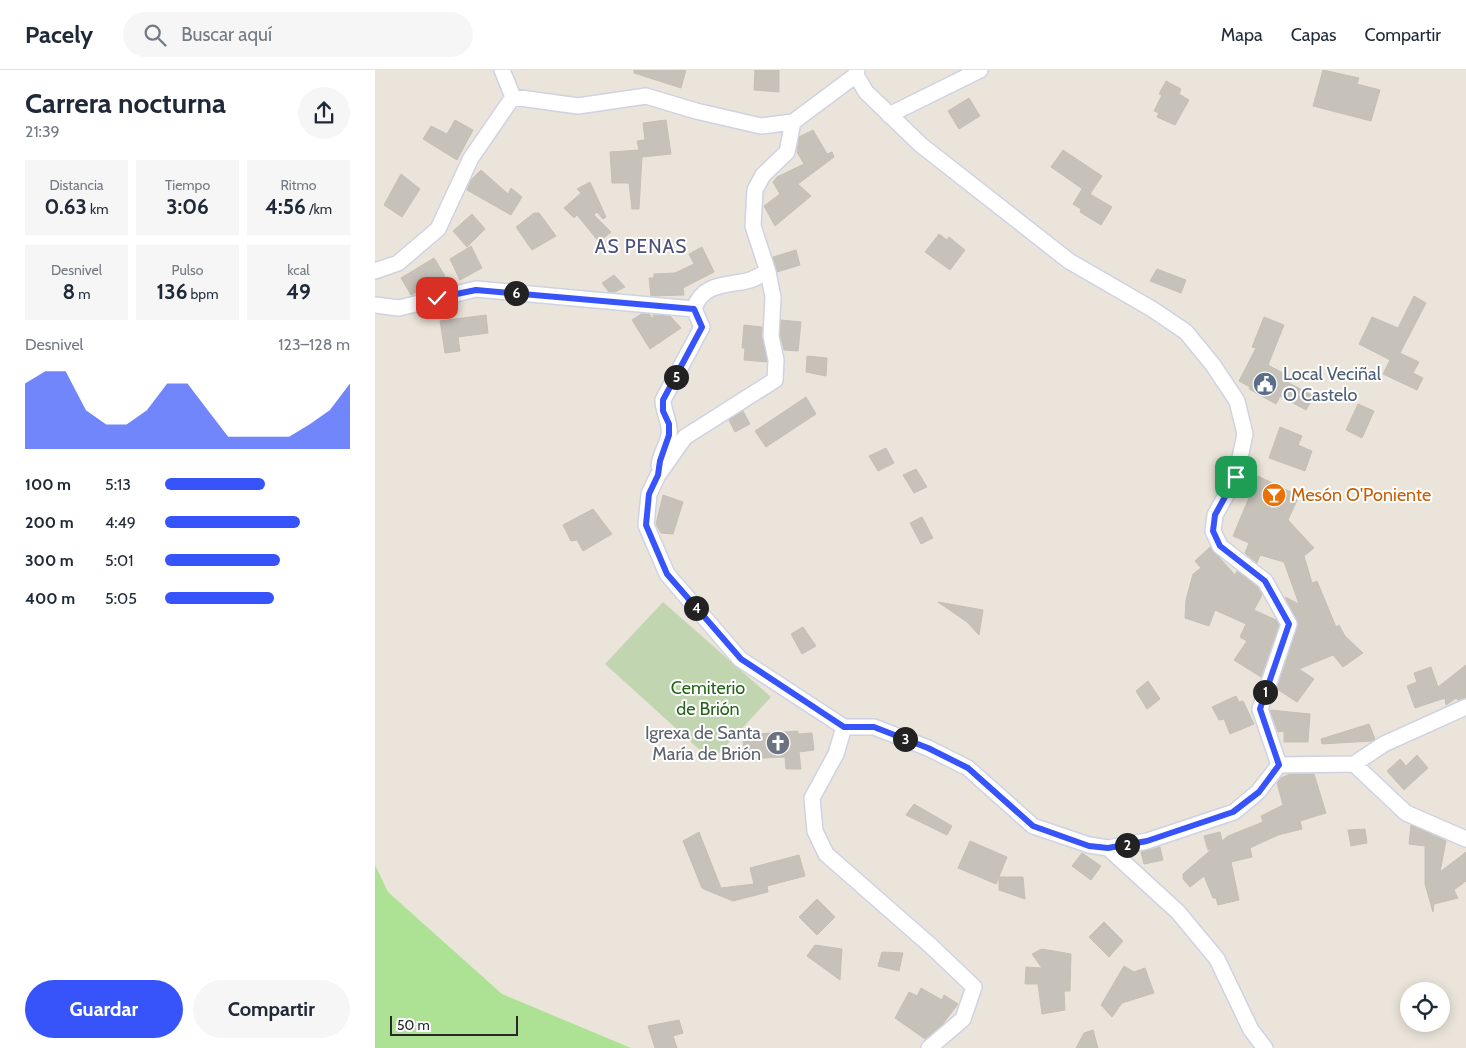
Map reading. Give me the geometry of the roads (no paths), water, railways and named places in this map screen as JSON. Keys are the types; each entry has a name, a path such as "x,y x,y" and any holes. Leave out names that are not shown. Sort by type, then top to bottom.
{"street":[{"path":"502,70 513,97"},
{"path":"889,114 980,70"},
{"path":"513,97 578,106 646,96 696,112 761,126 793,122 857,73 866,92 921,144 1069,261 1152,309 1186,332 1213,365 1237,402 1245,434 1236,477 1215,515 1213,531 1220,546 1265,581 1289,624 1260,709 1279,765"},
{"path":"375,271 398,262 438,229 471,158 513,97"},
{"path":"793,122 787,152 763,175 755,190 753,226 769,272 773,297 771,336 776,360 775,380 685,437 658,475 649,494 646,525 667,574 741,659 844,727 874,727 928,748 968,768 1033,826 1089,846 1108,848 1147,841 1233,812 1259,792 1279,765"},
{"path":"658,475 660,461 669,435 669,424 663,411 663,400 702,327 694,309 697,300 721,284 749,280 769,272"},
{"path":"375,304 399,308 476,290 694,309"},
{"path":"1279,765 1354,764 1384,744 1466,706"},
{"path":"844,727 836,754 811,798 815,831 826,854 974,987 963,1019 929,1048"},
{"path":"1354,764 1406,813 1466,839"},
{"path":"1108,848 1178,912 1217,959 1251,1030 1265,1048"}],"place":[{"name":"Local Veciñal O Castelo","path":"1265,384"},
{"name":"Mesón O'Poniente","path":"1274,495"},
{"name":"Igrexa de Santa María de Brión","path":"778,743"}],"district":[{"name":"AS PENAS","path":"641,246"}],"park label":[{"name":"Cemiterio de Brión","path":"708,698"}]}
